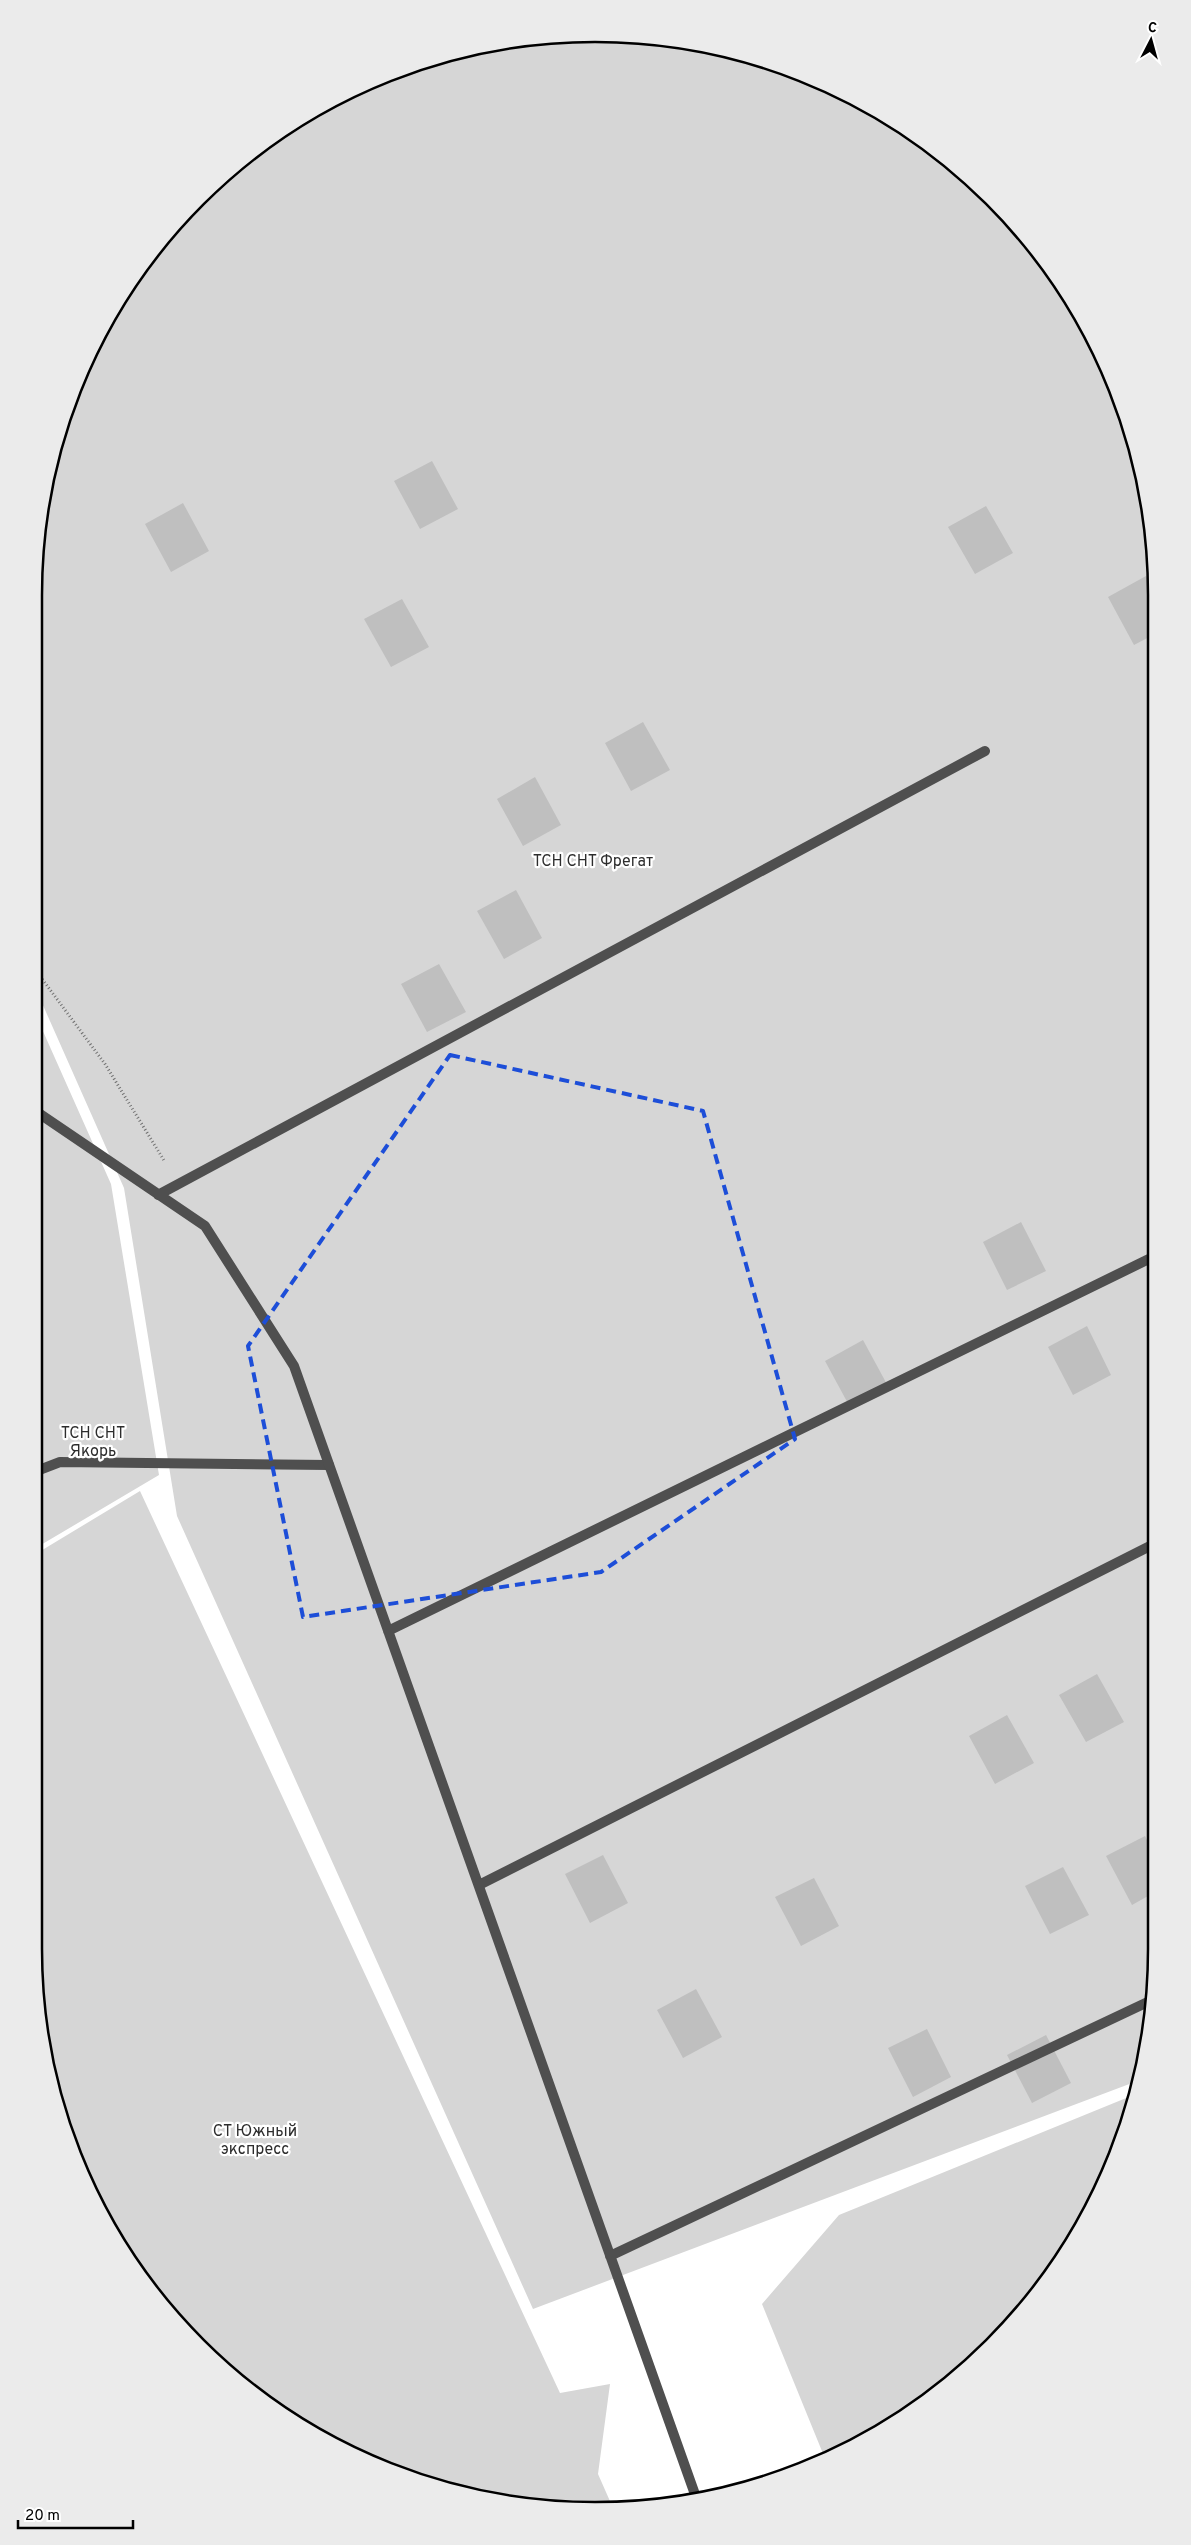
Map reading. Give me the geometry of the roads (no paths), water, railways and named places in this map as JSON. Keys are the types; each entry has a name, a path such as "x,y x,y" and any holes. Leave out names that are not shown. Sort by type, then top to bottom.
{"street":[{"path":"158,1194 985,752"},
{"path":"42,1115 204,1226 294,1366 695,2493"},
{"path":"388,1631 1148,1259"},
{"path":"42,1469 60,1462 329,1465"},
{"path":"479,1885 1148,1547"},
{"path":"610,2256 1146,2003"}],"park label":[{"name":"ТСН СНТ Фрегат","path":"593,862"},
{"name":"ТСН СНТ Якорь","path":"93,1443"},
{"name":"СТ Южный экспресс","path":"255,2141"}]}
